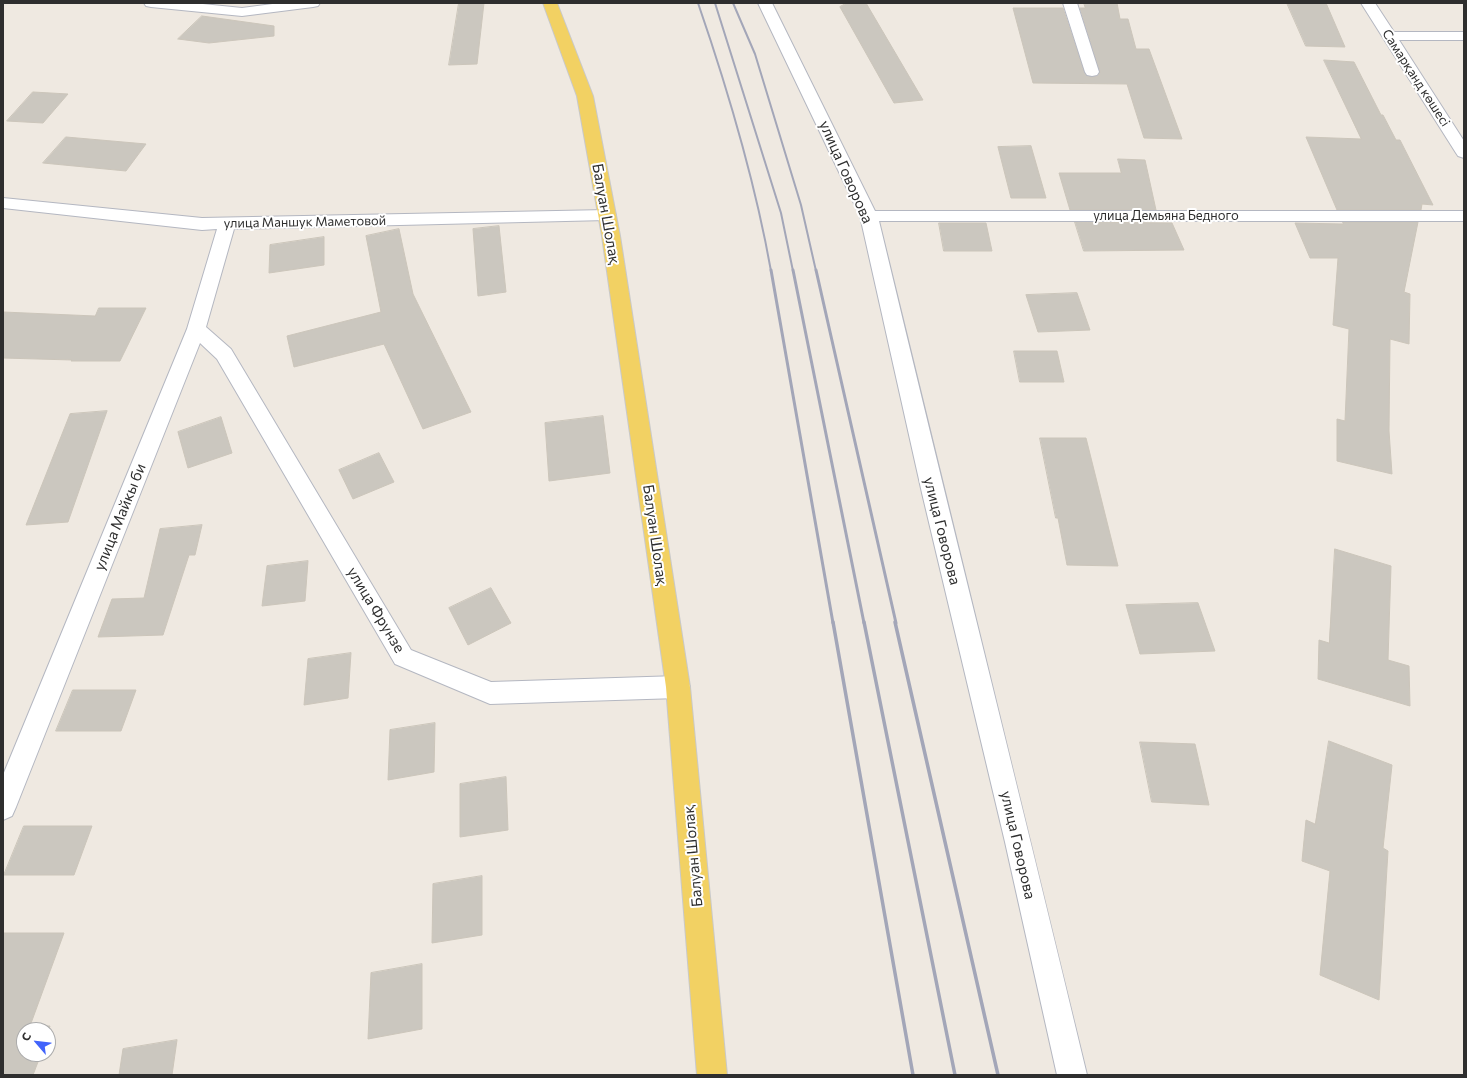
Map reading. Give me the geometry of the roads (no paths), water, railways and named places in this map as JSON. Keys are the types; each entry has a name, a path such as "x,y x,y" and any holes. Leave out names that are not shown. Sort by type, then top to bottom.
{"main road":[{"name":"Балуан Шолақ","path":"550,3 585,96 607,215 678,687 712,1075"}],"street":[{"path":"150,3 242,12 313,3"},
{"name":"улица Говорова","path":"765,3 869,216 933,493 1018,842 1072,1075"},
{"path":"1070,3 1092,72"},
{"name":"Самарқанд көшесі","path":"1368,3 1464,153"},
{"path":"1389,36 1464,36"},
{"name":"улица Маншук Маметовой","path":"3,203 202,224 607,215"},
{"name":"улица Демьяна Бедного","path":"869,216 1464,216"},
{"name":"улица Майкы би","path":"3,807 196,329 227,224"},
{"name":"улица Фрунзе","path":"196,329 224,354 403,658 490,693 678,687"}],"railway":[{"path":"698,3 740,136 757,203 771,271"},
{"path":"715,3 781,213 793,271"},
{"path":"733,3 755,54 801,205 816,271"},
{"path":"771,270 833,623"},
{"path":"793,270 864,623"},
{"path":"816,270 896,623"},
{"path":"833,622 913,1075"},
{"path":"864,622 955,1075"},
{"path":"895,622 998,1075"}]}
